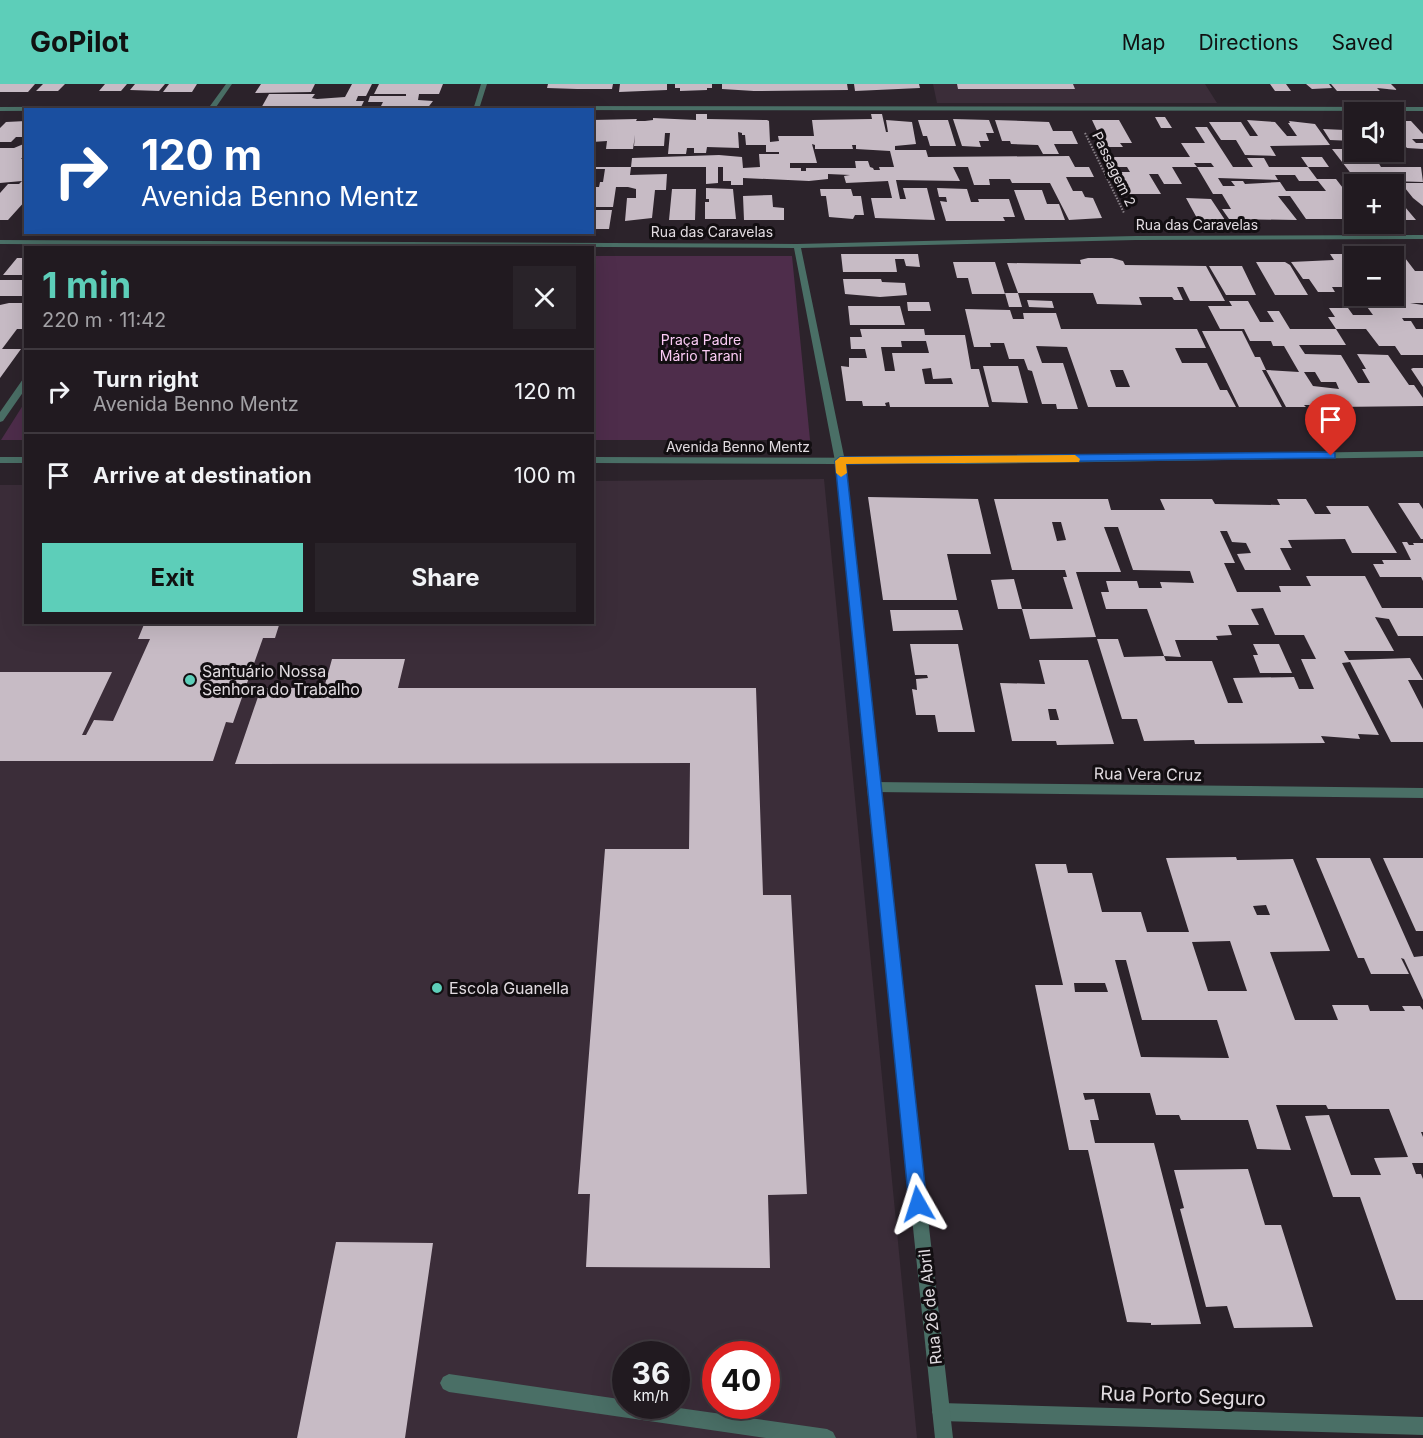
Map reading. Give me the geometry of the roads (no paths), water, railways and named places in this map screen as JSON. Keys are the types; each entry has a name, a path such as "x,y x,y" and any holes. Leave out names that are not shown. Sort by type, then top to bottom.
{"street":[{"path":"212,108 229,84"},
{"path":"476,108 484,84"},
{"path":"0,109 24,109"},
{"path":"594,109 1423,109"},
{"path":"431,244 434,234"},
{"name":"Rua das Caravelas","path":"0,242 797,246 1136,238 1423,237"},
{"path":"797,246 840,461"},
{"path":"0,419 24,384"},
{"name":"Avenida Benno Mentz","path":"594,460 840,461 1423,454"},
{"path":"0,460 24,460"},
{"name":"Rua 26 de Abril","path":"840,461 944,1438"},
{"name":"Rua Vera Cruz","path":"873,787 1423,793"},
{"path":"449,1383 827,1438"},
{"name":"Rua Porto Seguro","path":"941,1412 1423,1426"}],"place":[{"name":"Santuário Nossa Senhora do Trabalho","path":"190,680"},
{"name":"Escola Guanella","path":"437,988"}],"park label":[{"name":"Praça Padre Mário Tarani","path":"701,348"}]}
